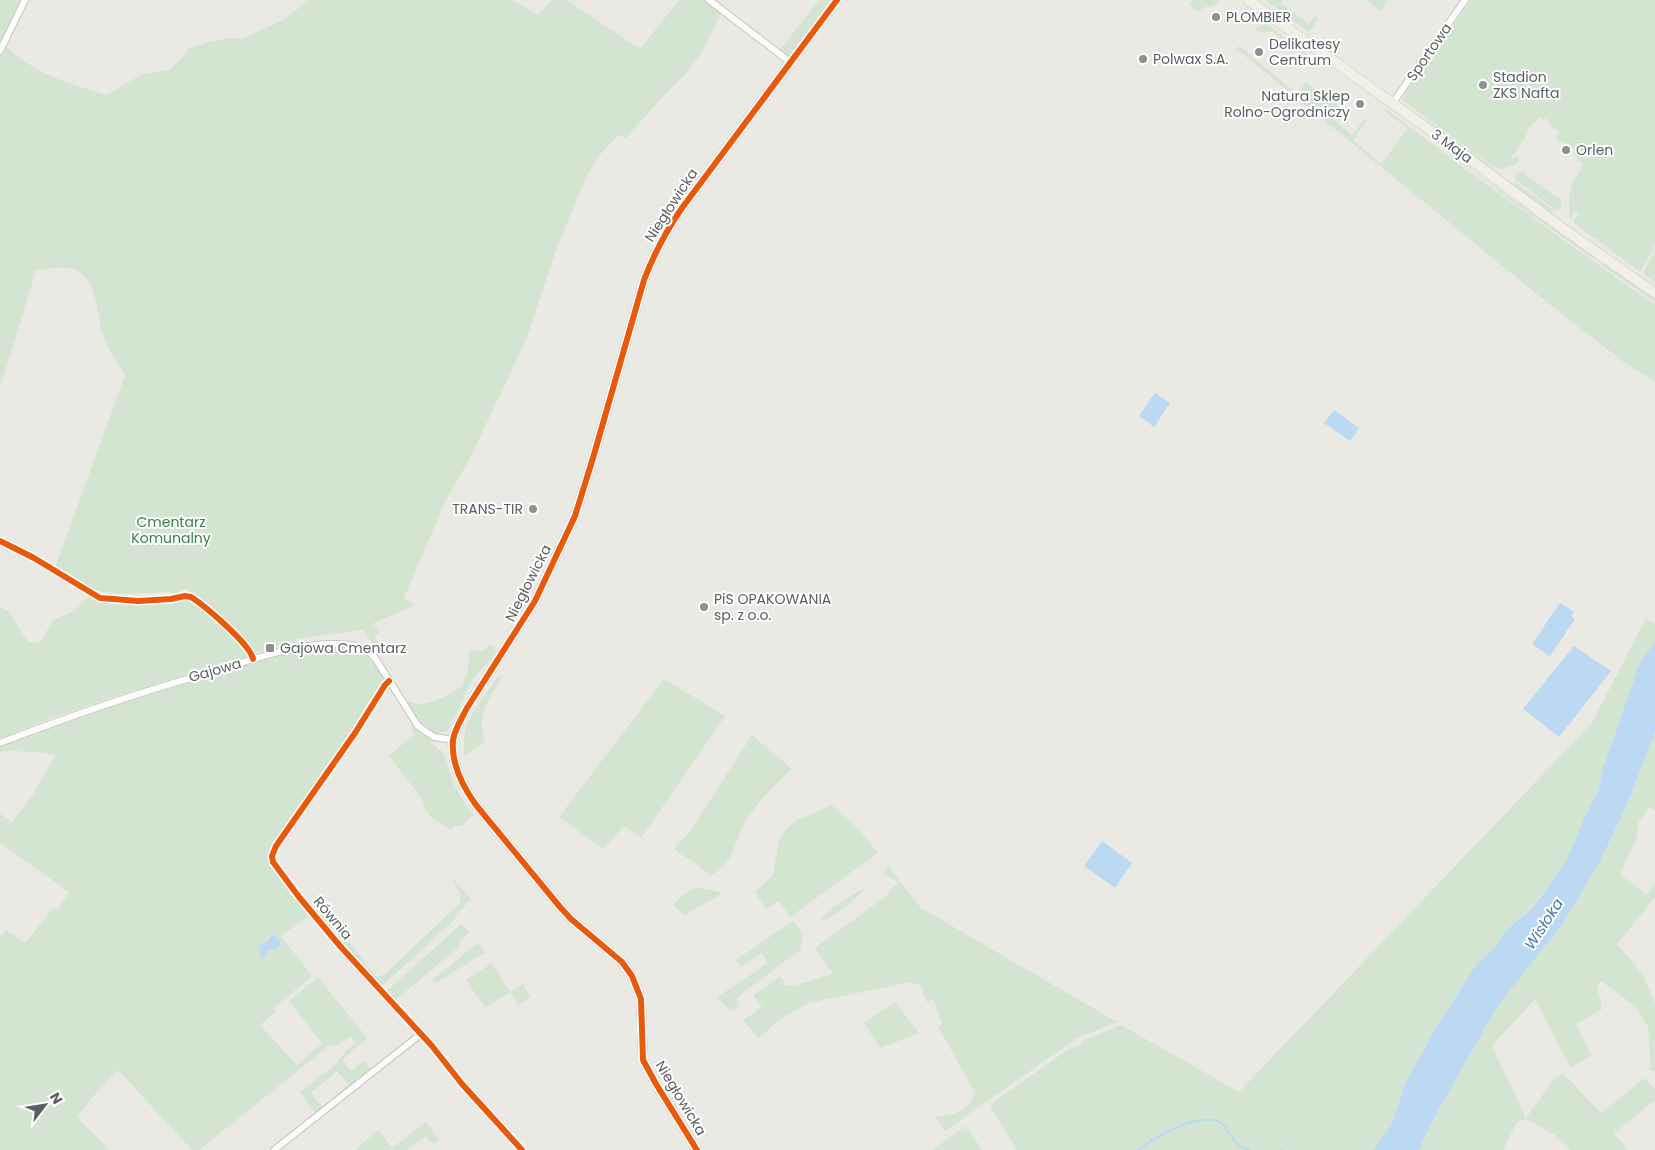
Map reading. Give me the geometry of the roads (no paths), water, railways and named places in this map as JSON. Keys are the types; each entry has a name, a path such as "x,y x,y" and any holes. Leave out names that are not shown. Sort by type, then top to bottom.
{"main road":[{"name":"3 Maja","path":"1254,2 1569,233 1655,293"}],"street":[{"path":"0,51 25,0"},
{"path":"709,0 790,62"},
{"name":"Niegłowicka","path":"698,1150 656,1084 644,1060 641,999 630,972 622,962 571,919 476,805 464,789 459,775 454,755 453,740 467,708 535,601 575,516 641,289 653,257 682,208 837,0"},
{"name":"Sportowa","path":"1392,104 1465,0"},
{"path":"0,541 34,558 82,589 100,598 138,601 187,596 193,598 226,626 250,651 254,659"},
{"name":"Gajowa","path":"0,743 116,700 254,659 308,646 331,644 363,648 373,655 420,728 436,738 453,740"},
{"name":"Równia","path":"389,681 276,846 272,859 278,871 334,939 421,1034 462,1084 522,1150"},
{"path":"274,1150 421,1034"}],"water":[{"path":"1581,142 1595,152 1591,158 1577,147"},
{"path":"1155,393 1170,403 1154,427 1139,416"},
{"path":"1334,410 1359,428 1350,441 1324,423"},
{"path":"1560,603 1574,612 1571,616 1575,619 1550,656 1532,644"},
{"name":"Wisłoka","path":"1655,641 1655,732 1626,807 1600,861 1561,926 1497,1007 1434,1118 1419,1150 1373,1150 1392,1124 1405,1084 1434,1031 1476,965 1494,949 1505,931 1533,907 1567,859 1598,791 1603,768 1639,665"},
{"path":"1574,646 1611,671 1559,737 1523,709"},
{"path":"1102,841 1132,863 1115,888 1084,866"},
{"path":"272,934 279,940 280,945 276,950 268,949 265,957 262,958 260,955 261,948 258,946 268,941"}],"waterway":[{"path":"1138,1150 1156,1138 1181,1126 1194,1121 1206,1120 1217,1121 1225,1127 1238,1144 1249,1150"}],"railway":[{"path":"866,0 700,221 676,264 666,295 660,344 661,373 665,399 672,423 682,446 711,487 729,506 781,552 877,613 976,680 1029,709 1239,856"},
{"path":"846,43 880,0"},
{"path":"1154,0 1208,36"},
{"path":"1175,0 1571,326 1615,359 1655,384"},
{"path":"849,38 821,80 804,114 790,158 785,190 786,222 790,253 800,283 814,312 832,339 854,363 879,383 1034,490 1142,548 1271,639 1335,692 1487,798"},
{"path":"813,86 713,220 691,257 675,307 672,347 676,391 689,430 709,465 734,495 764,523 797,549 866,597"},
{"path":"1284,116 1336,155 1365,187"},
{"path":"1313,123 1338,147"},
{"path":"1333,142 1366,174 1407,208"},
{"path":"1017,697 998,675 983,651 972,626 966,600 965,573 968,546 976,519 989,493 1111,318 1180,203 1206,179 1232,164 1261,156 1291,155 1320,163 1337,172 1367,196 1435,266 1617,395 1655,417"},
{"path":"1365,179 1386,203 1433,247 1560,347"},
{"path":"1404,198 1472,261 1617,379"},
{"path":"716,274 856,371"},
{"path":"1112,323 1104,348 1103,375 1106,399 1114,421 1125,439 1138,456 1172,485 1304,584"},
{"path":"1088,357 1080,381 1077,406 1077,431 1081,456 1089,479 1101,501 1117,521 1136,538"},
{"path":"1618,387 1649,405"},
{"path":"1278,636 1494,788"},
{"path":"941,644 992,683"},
{"path":"918,647 976,709 997,727 1333,961"},
{"path":"955,678 990,708 1217,866"},
{"path":"991,699 1134,799"},
{"path":"1157,815 1230,866"}],"place":[{"name":"PLOMBIER","path":"1216,17"},
{"name":"Delikatesy Centrum","path":"1259,52"},
{"name":"Polwax S.A.","path":"1143,59"},
{"name":"Stadion ZKS Nafta","path":"1483,85"},
{"name":"Natura Sklep Rolno-Ogrodniczy","path":"1360,104"},
{"name":"Orlen","path":"1566,150"},
{"name":"TRANS-TIR","path":"533,509"},
{"name":"PiS OPAKOWANIA sp. z o.o.","path":"704,607"},
{"name":"Gajowa Cmentarz","path":"270,648"}],"park label":[{"name":"Cmentarz Komunalny","path":"171,530"}]}
